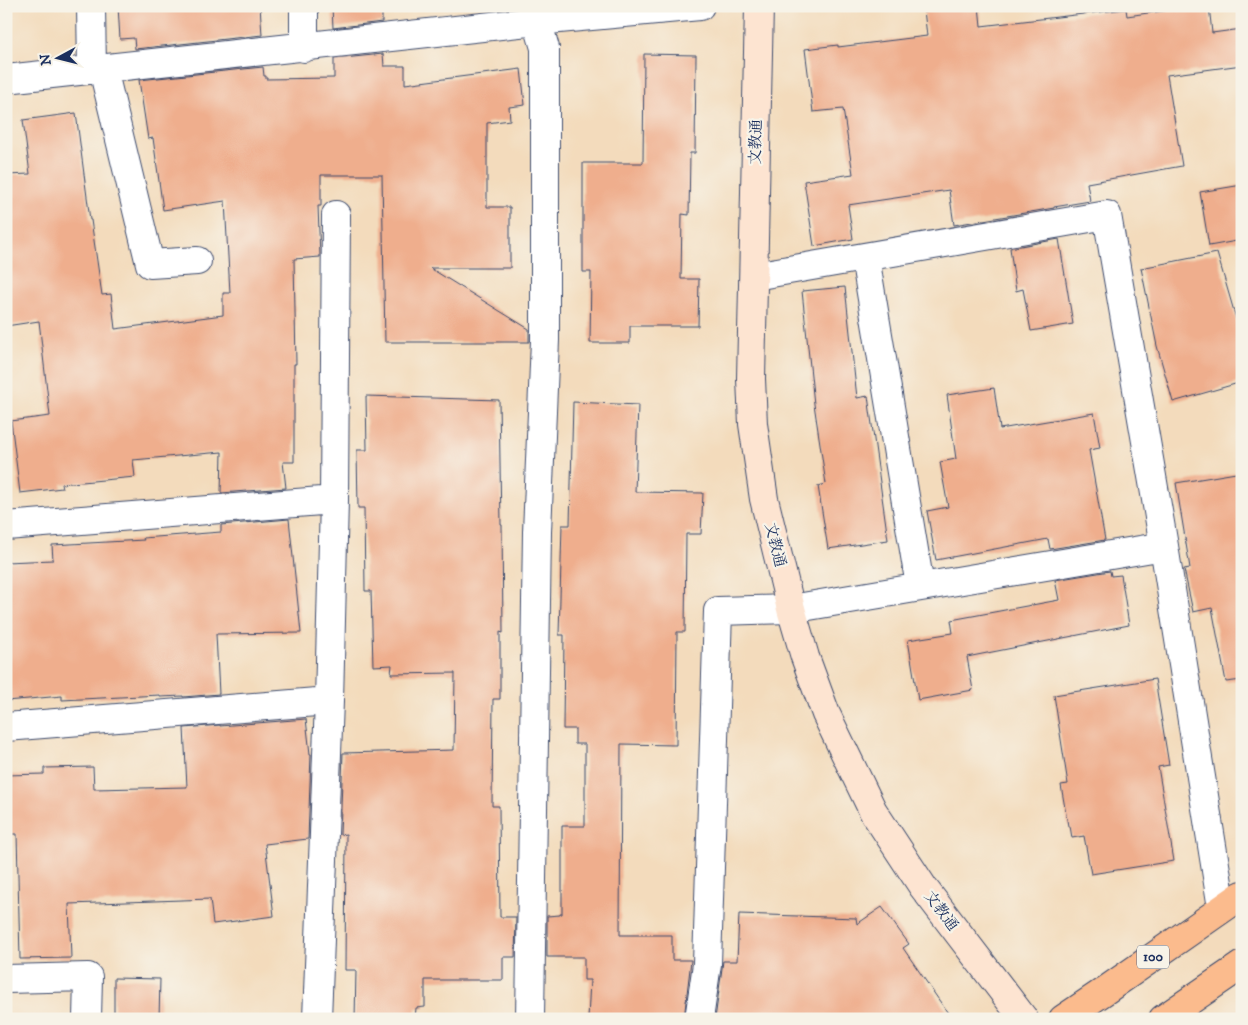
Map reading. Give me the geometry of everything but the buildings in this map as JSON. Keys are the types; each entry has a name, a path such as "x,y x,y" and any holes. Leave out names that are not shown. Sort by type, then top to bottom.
{"main road":[{"name":"100","path":"1063,1019 1232,901"},
{"path":"1163,1019 1242,965"}],"street":[{"path":"91,6 98,70 150,264 197,262"},
{"path":"304,6 304,48"},
{"path":"6,79 700,6"},
{"name":"文教通","path":"758,6 751,379 753,424 764,499 791,609 805,657 826,714 873,811 923,887 1024,1019"},
{"path":"530,1019 537,532 545,340 544,48 536,22"},
{"path":"317,1019 330,701 334,500 336,215"},
{"path":"754,276 1107,215 1164,546 1232,901"},
{"path":"865,257 920,586"},
{"path":"6,526 334,500"},
{"path":"700,1019 708,964 718,611 791,609 1164,546"},
{"path":"6,727 330,701"},
{"path":"6,979 88,977 87,1019"}]}
